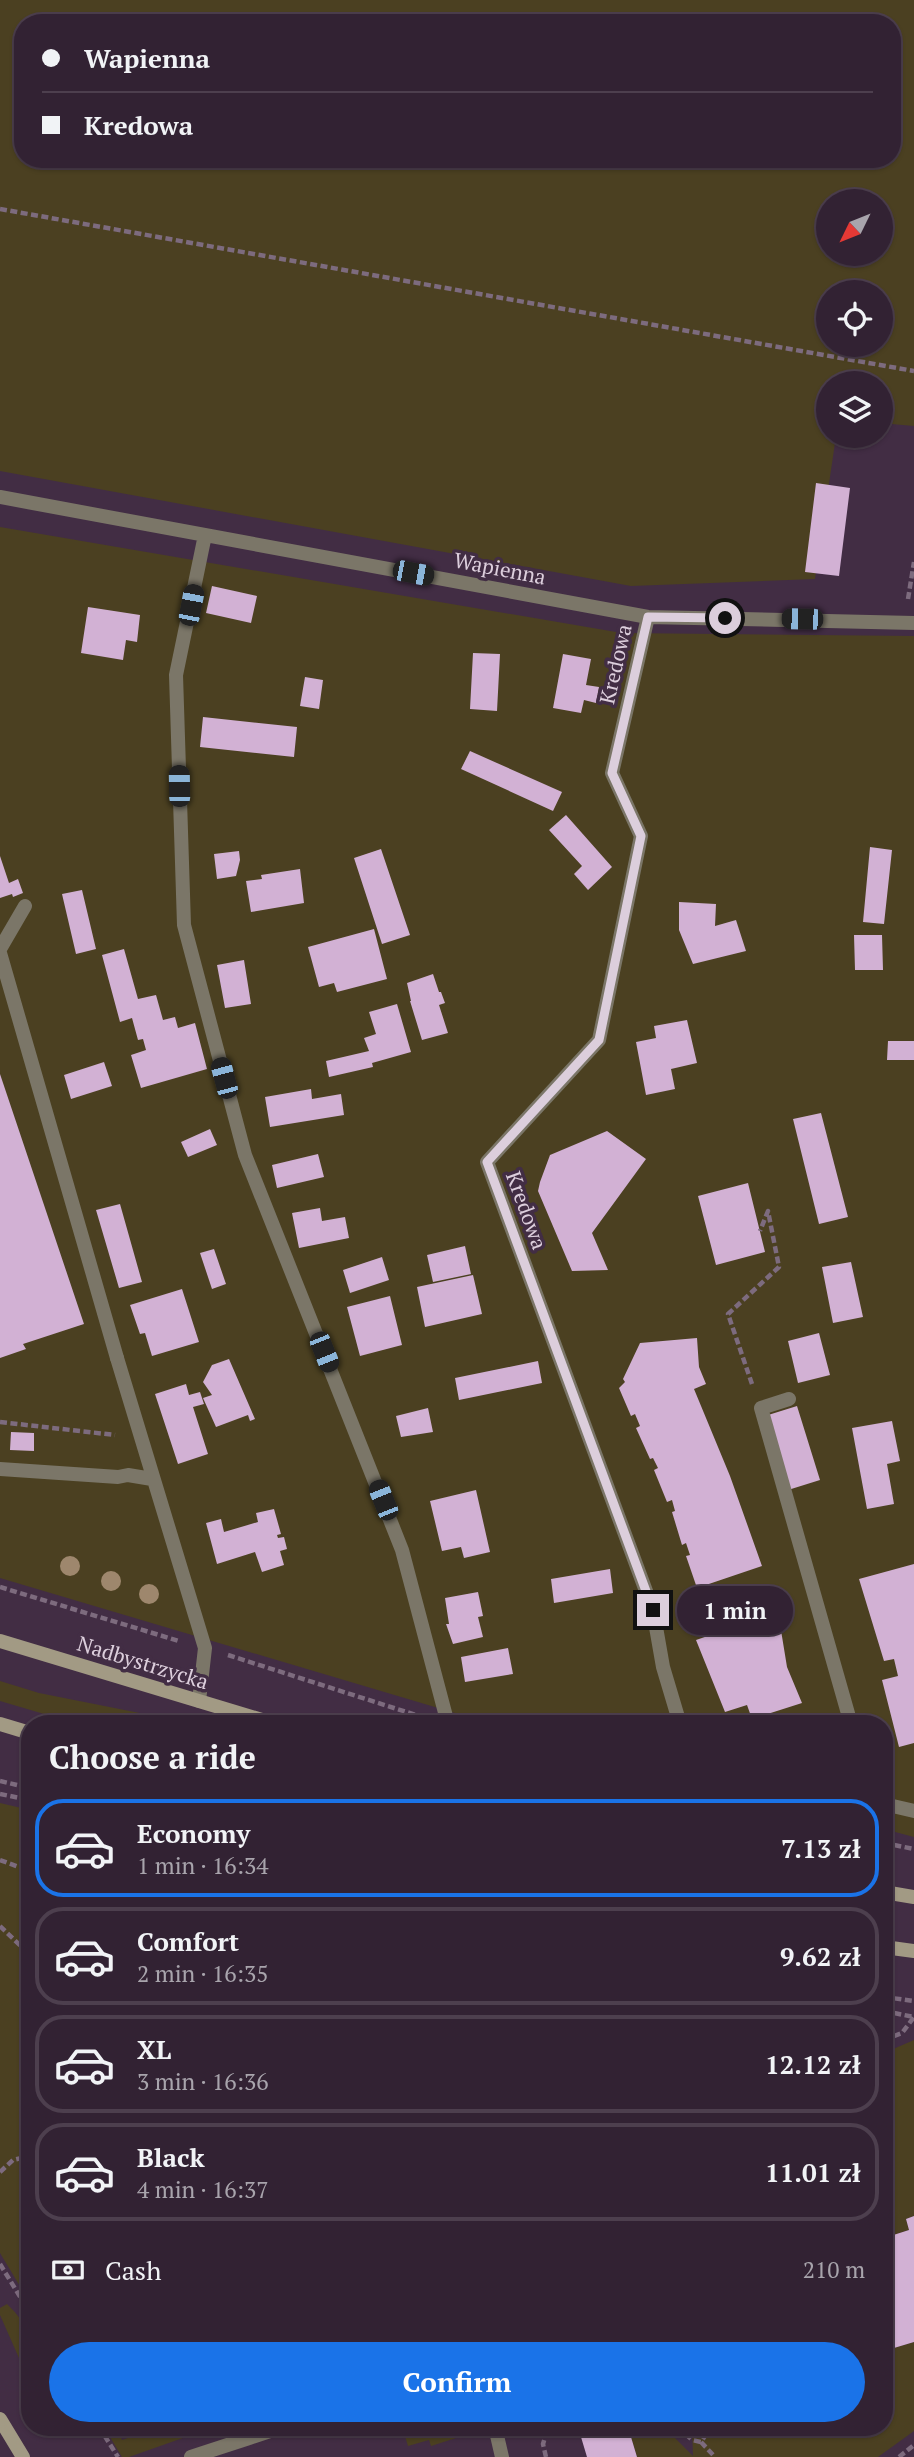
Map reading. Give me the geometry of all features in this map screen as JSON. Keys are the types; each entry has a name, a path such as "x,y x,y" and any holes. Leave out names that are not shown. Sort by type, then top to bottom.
{"street":[{"name":"Wapienna","path":"0,497 648,617 909,622"},
{"path":"205,535 176,675 184,925 245,1155 402,1550 445,1715"},
{"name":"Kredowa","path":"648,617 612,773 641,836 599,1040 487,1162 653,1610 663,1667 677,1715"},
{"path":"25,906 0,951 152,1479 205,1648 198,1701"},
{"path":"789,1399 761,1408 848,1715"},
{"path":"0,1469 118,1477 128,1475 152,1479"},
{"name":"Nadbystrzycka","path":"0,1641 245,1715"},
{"path":"0,1724 21,1730"},
{"path":"893,1806 914,1811"},
{"path":"893,1894 914,1897"},
{"path":"893,1948 914,1951"},
{"path":"0,2420 23,2457"},
{"path":"191,2457 241,2436"},
{"path":"497,2436 502,2457"}],"path":[{"path":"0,209 914,371"},
{"path":"909,622 914,562"},
{"path":"760,1231 768,1211 779,1267 728,1314 761,1408"},
{"path":"0,1422 120,1436 128,1475"},
{"path":"0,1781 21,1786"},
{"path":"0,1794 21,1798"},
{"path":"893,1845 914,1849"},
{"path":"0,1860 21,1868"},
{"path":"0,1926 21,1946"},
{"path":"893,1998 914,2001"},
{"path":"893,2013 914,2017 902,2033 893,2036"},
{"path":"0,2172 13,2160 21,2158"},
{"path":"0,2264 21,2298"},
{"path":"105,2436 118,2457"},
{"path":"545,2436 543,2444 546,2457"},
{"path":"688,2436 701,2442 715,2457"},
{"path":"701,2442 705,2436"},
{"path":"899,2457 914,2445"}],"shaded area":[{"path":"0,0 914,0 914,426 893,424 893,371 816,371 816,448 834,448 815,579 631,586 0,471"},
{"path":"0,527 622,633 914,636 914,1837 893,1831 893,1715 462,1715 0,1578"},
{"path":"0,1681 39,1693 150,1715 47,1715 0,1701"},
{"path":"0,1803 21,1808 21,2288 0,2253"},
{"path":"914,2040 914,2216 906,2219 909,2230 893,2235 893,2049"},
{"path":"7,2304 21,2320 21,2363 0,2315 0,2308"},
{"path":"914,2342 914,2431 878,2457 637,2457 631,2436 673,2436 693,2456 692,2436 893,2436 893,2348"},
{"path":"109,2436 120,2436 122,2440 134,2436 188,2436 129,2457 122,2457"},
{"path":"405,2436 457,2436 431,2446 429,2440 408,2446"}],"building":[{"path":"816,483 850,488 839,576 805,572"},
{"path":"212,586 257,596 251,623 206,613"},
{"path":"88,607 140,615 137,642 126,640 123,660 81,653"},
{"path":"473,653 500,654 497,711 470,709"},
{"path":"563,654 591,659 586,685 599,687 596,703 584,700 581,713 553,708"},
{"path":"305,677 323,680 319,709 300,706"},
{"path":"203,717 297,727 294,757 200,747"},
{"path":"470,751 562,792 553,811 461,769"},
{"path":"566,815 612,867 588,890 574,874 582,866 549,830"},
{"path":"870,847 892,850 884,924 863,922"},
{"path":"381,849 410,935 382,944 354,858"},
{"path":"239,851 236,876 217,879 214,854"},
{"path":"0,856 9,883 18,879 23,893 0,898"},
{"path":"300,869 304,903 251,912 246,881 262,879 261,875"},
{"path":"82,890 96,949 76,954 62,894"},
{"path":"679,902 716,904 715,926 736,920 746,951 693,964 679,930"},
{"path":"374,929 387,979 337,992 334,983 319,987 308,947"},
{"path":"854,935 882,935 883,970 855,970"},
{"path":"124,949 138,999 156,995 163,1020 175,1017 178,1028 195,1023 207,1069 141,1088 131,1055 146,1050 143,1039 138,1040 132,1018 120,1022 102,955"},
{"path":"244,960 251,1004 225,1008 217,965"},
{"path":"433,974 445,1003 439,1005 448,1033 422,1040 407,983"},
{"path":"397,1004 411,1052 372,1063 373,1067 329,1077 326,1061 369,1051 364,1038 376,1034 369,1012"},
{"path":"687,1020 697,1063 671,1069 675,1089 646,1095 636,1042 656,1038 654,1026"},
{"path":"888,1041 914,1041 914,1060 887,1060"},
{"path":"104,1062 112,1086 71,1099 64,1075"},
{"path":"0,1074 84,1324 23,1344 26,1349 0,1358"},
{"path":"311,1089 312,1099 341,1094 344,1115 270,1127 265,1097"},
{"path":"821,1113 848,1217 819,1224 793,1119"},
{"path":"210,1129 217,1145 188,1157 181,1142"},
{"path":"607,1131 646,1159 592,1233 608,1270 572,1271 538,1191 540,1182 550,1155"},
{"path":"318,1154 324,1177 277,1188 272,1165"},
{"path":"748,1183 765,1252 716,1265 698,1196"},
{"path":"120,1204 142,1282 119,1288 96,1210"},
{"path":"320,1208 322,1221 345,1217 349,1238 299,1248 292,1213"},
{"path":"465,1246 471,1274 433,1282 427,1255"},
{"path":"214,1249 226,1284 212,1289 200,1253"},
{"path":"382,1257 389,1280 350,1293 343,1270"},
{"path":"851,1262 863,1317 833,1323 822,1267"},
{"path":"473,1275 482,1314 425,1327 417,1287"},
{"path":"182,1289 199,1342 152,1356 145,1333 140,1334 130,1305"},
{"path":"390,1296 402,1345 360,1356 347,1307"},
{"path":"819,1333 830,1375 798,1383 788,1341"},
{"path":"697,1338 699,1367 706,1384 694,1389 730,1476 762,1566 697,1588 686,1556 690,1555 686,1543 682,1545 672,1512 675,1511 672,1500 667,1502 654,1470 658,1468 653,1458 650,1459 636,1428 640,1426 635,1414 631,1416 619,1388 625,1382 623,1379 640,1343"},
{"path":"229,1359 255,1419 250,1421 248,1415 216,1427 203,1398 212,1395 203,1382 212,1365"},
{"path":"538,1361 542,1383 459,1400 455,1378"},
{"path":"186,1384 189,1395 200,1392 204,1404 193,1407 208,1454 178,1464 155,1394"},
{"path":"797,1406 820,1480 788,1490 765,1416"},
{"path":"428,1408 433,1432 401,1437 396,1416"},
{"path":"892,1421 900,1461 887,1464 894,1504 867,1509 852,1428"},
{"path":"11,1432 34,1433 34,1451 10,1450"},
{"path":"476,1490 490,1552 464,1558 461,1547 442,1551 430,1501"},
{"path":"274,1509 281,1534 277,1535 278,1538 284,1537 287,1549 280,1551 284,1565 262,1572 255,1552 217,1564 206,1523 221,1519 224,1532 258,1522 256,1513"},
{"path":"914,1564 914,1743 899,1747 882,1680 898,1676 894,1659 884,1661 859,1579"},
{"path":"610,1569 613,1593 554,1603 551,1579"},
{"path":"478,1592 483,1616 478,1617 483,1637 453,1644 446,1624 449,1624 445,1598"},
{"path":"778,1612 787,1667 802,1703 764,1715 751,1715 747,1705 725,1712 696,1640"},
{"path":"508,1648 513,1674 465,1682 461,1657"},
{"path":"914,2216 914,2342 893,2348 893,2235 909,2230 906,2219"},
{"path":"581,2436 631,2436 637,2457 587,2457"}],"route":[{"path":"653,1610 487,1162 599,1040 641,836 612,773 648,617 725,618"}]}
